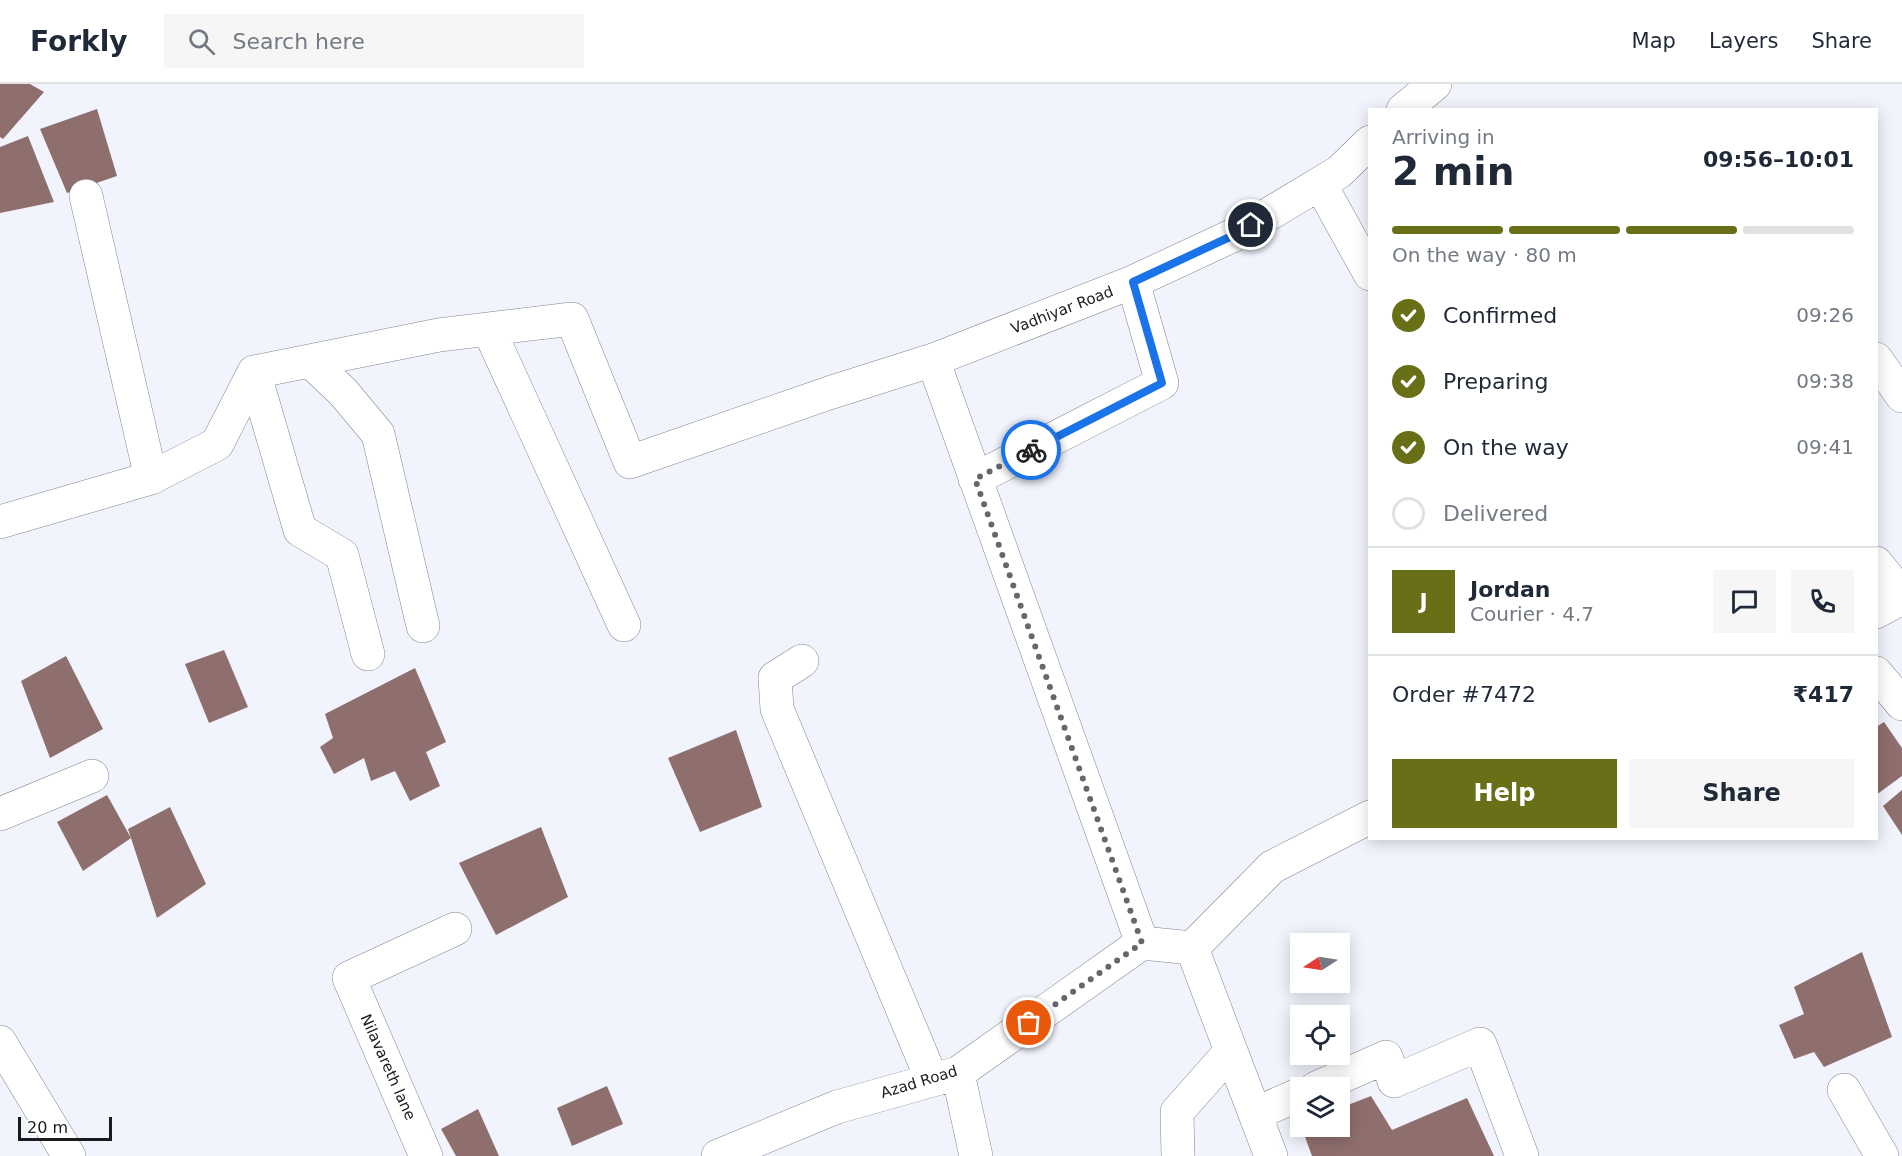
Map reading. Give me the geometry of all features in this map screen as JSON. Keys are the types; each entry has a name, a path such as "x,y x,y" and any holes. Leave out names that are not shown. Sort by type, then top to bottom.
{"street":[{"path":"1405,108 1435,84"},
{"name":"Vadhiyar Road","path":"489,330 572,319 630,462 829,393 933,360 1133,282 1234,235 1339,172 1368,144"},
{"path":"1320,184 1368,270"},
{"path":"86,196 151,478"},
{"path":"975,479 1162,383 1133,282"},
{"path":"254,372 439,335 489,330 624,625"},
{"path":"933,360 1142,943 1192,948"},
{"path":"310,361 344,392 378,434 423,626"},
{"path":"1878,362 1902,396"},
{"path":"0,522 151,478 217,444 254,372"},
{"path":"254,372 300,530 342,555 368,654"},
{"path":"1878,566 1902,596 1878,611"},
{"path":"802,661 775,678 777,710 945,1076 976,1156"},
{"path":"1878,675 1902,704"},
{"path":"0,814 92,776"},
{"path":"1192,948 1272,867 1368,818"},
{"name":"Nilavareth lane","path":"426,1156 349,978 455,929"},
{"name":"Azad Road","path":"720,1156 837,1107 945,1076 1142,943"},
{"path":"1192,948 1271,1156"},
{"path":"0,1042 69,1156"},
{"path":"1341,1077 1386,1057 1394,1081 1480,1044 1522,1156"},
{"path":"1178,1156 1177,1112 1231,1051"},
{"path":"1844,1090 1882,1156"},
{"path":"1255,1114 1290,1098"}],"building":[{"path":"0,84 30,84 44,92 3,139 0,137"},
{"path":"97,109 117,176 67,193 40,129"},
{"path":"28,136 54,202 0,213 0,147"},
{"path":"224,650 248,707 209,723 185,664"},
{"path":"66,656 103,729 50,758 21,681"},
{"path":"415,668 446,742 426,752 440,786 410,801 395,771 371,781 364,758 334,774 320,747 333,738 325,714"},
{"path":"1884,722 1902,748 1902,776 1878,794 1878,726"},
{"path":"736,730 762,807 700,832 668,758"},
{"path":"1902,790 1902,835 1883,806"},
{"path":"107,795 131,838 83,871 57,822"},
{"path":"170,807 206,884 157,918 128,829"},
{"path":"541,827 568,897 496,935 459,863"},
{"path":"1862,952 1892,1037 1824,1067 1814,1052 1794,1059 1779,1025 1804,1014 1794,987"},
{"path":"607,1086 623,1124 572,1146 557,1108"},
{"path":"1371,1096 1392,1130 1467,1098 1494,1156 1312,1156 1305,1137 1350,1137 1350,1104"},
{"path":"478,1109 499,1156 456,1156 441,1129"}],"way so far":[{"path":"1029,1023 1142,943 975,479 1031,450"}],"route":[{"path":"1031,450 1162,383 1133,282 1251,225"}]}
